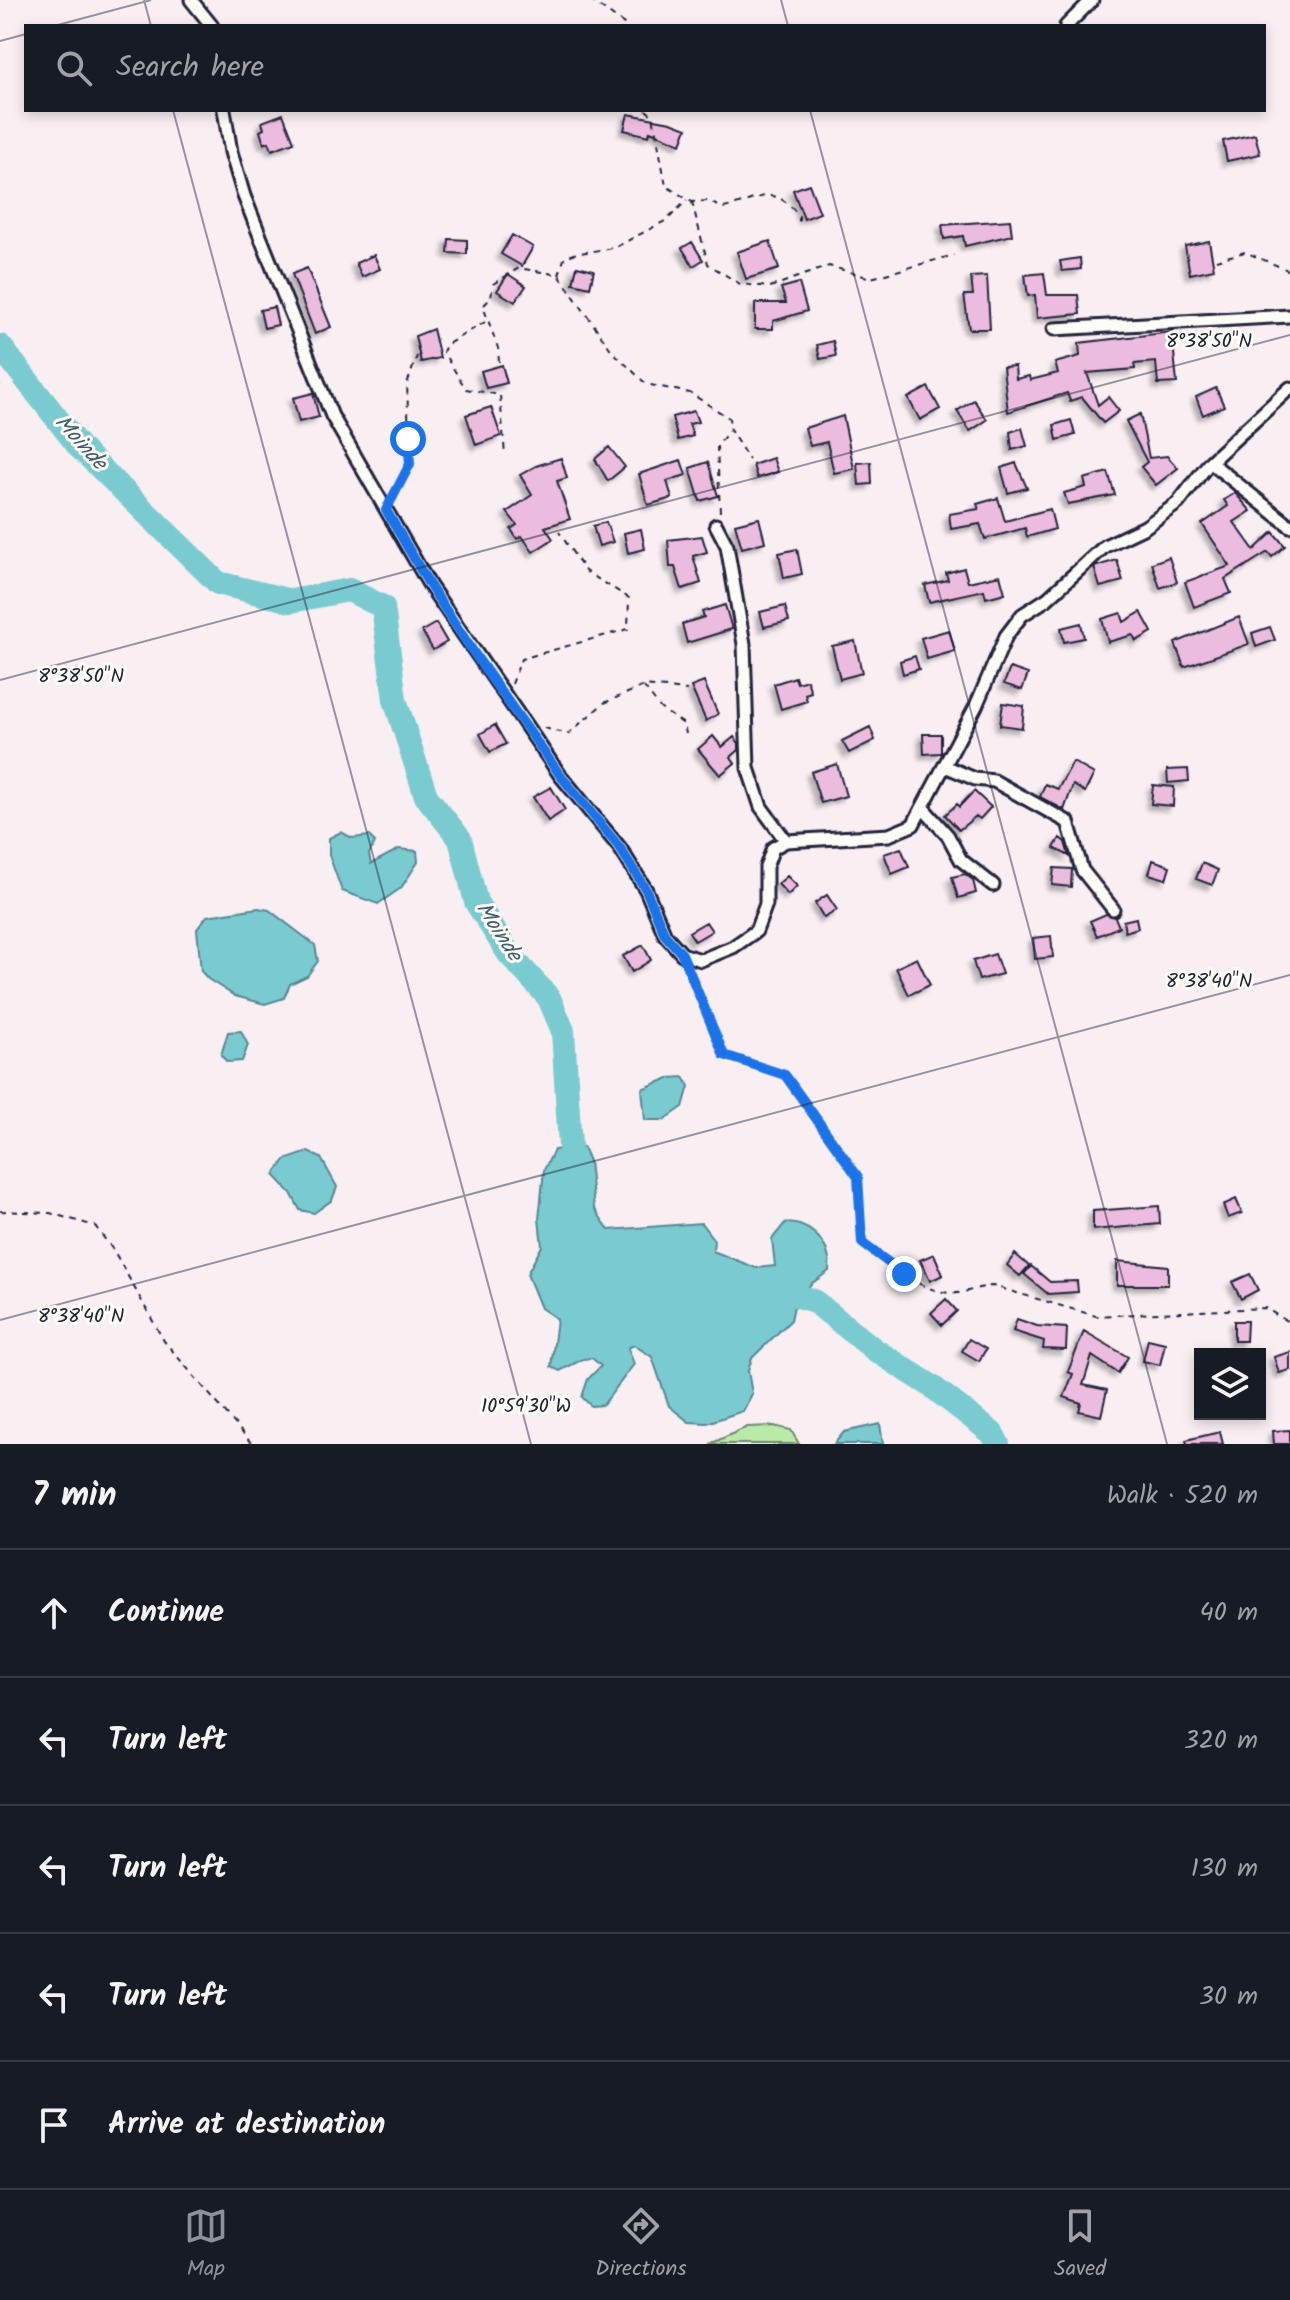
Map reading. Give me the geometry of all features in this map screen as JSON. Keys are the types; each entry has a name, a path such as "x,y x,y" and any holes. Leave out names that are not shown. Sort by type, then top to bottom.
{"street":[{"path":"191,0 210,24"},
{"path":"1068,24 1092,0"},
{"path":"224,112 231,152 244,196 319,390 386,510 430,586 530,731 620,848 646,890 665,935 682,954 701,960 733,947 756,931 766,904 766,867 773,848 786,841 889,835 913,825 976,706 987,672 1022,615 1047,599 1105,546 1145,527 1178,503 1210,462 1290,388"},
{"path":"1054,329 1290,316"},
{"path":"1210,462 1290,526"},
{"path":"716,525 727,546 744,644 748,768 761,807 786,841"},
{"path":"945,766 975,779 994,781 1068,822 1082,870 1113,909"},
{"path":"923,808 948,836 961,860 993,885"}],"path":[{"path":"590,0 624,24"},
{"path":"648,112 653,116 658,159 666,186 690,200 707,201 723,208 757,196 780,198 799,216 799,227"},
{"path":"690,200 708,264 740,284 770,287 829,266 871,278 954,255"},
{"path":"559,275 564,259 573,254 614,248 667,220 690,200"},
{"path":"1216,260 1245,252 1290,271"},
{"path":"499,362 498,348 483,306 491,298 493,284 504,274 519,268 559,275 612,351 646,384 690,393 729,418 730,430 749,460"},
{"path":"487,321 473,333 461,335 446,345 443,352 466,389 500,395 505,455"},
{"path":"386,510 410,464 407,384 417,356"},
{"path":"716,525 722,506 717,447 730,430"},
{"path":"511,685 521,659 628,629 629,598 585,571 559,532"},
{"path":"530,731 541,728 568,734 604,703 644,686 687,690"},
{"path":"644,686 661,709 679,718 686,734"},
{"path":"682,954 724,1055 785,1075 858,1177 862,1243 904,1274 941,1292 953,1294 977,1286 993,1286 1096,1316 1265,1308 1290,1323"},
{"path":"0,1211 50,1213 95,1226 114,1251 164,1341 252,1444"}],"green space":[{"path":"774,1426 791,1430 799,1444 710,1444 747,1427"}],"water":[{"path":"341,832 352,838 369,836 375,842 369,854 371,864 399,849 417,851 418,862 401,888 378,904 342,891 329,855 329,838"},
{"path":"258,908 269,910 315,945 318,961 307,976 290,984 284,998 265,1004 235,996 208,979 201,971 197,929 207,916"},
{"path":"241,1031 248,1045 242,1061 227,1062 221,1055 228,1032"},
{"path":"684,1077 689,1086 683,1107 664,1120 645,1120 642,1089 669,1078"},
{"path":"583,1147 589,1161 594,1208 609,1230 701,1223 714,1240 713,1251 756,1268 775,1266 772,1239 785,1223 812,1231 824,1244 829,1271 811,1284 794,1306 791,1320 752,1358 748,1371 752,1394 743,1411 707,1423 689,1422 669,1406 652,1357 634,1345 628,1348 634,1364 603,1405 591,1406 582,1397 588,1379 601,1366 592,1358 583,1359 560,1371 551,1367 557,1319 541,1308 527,1274 542,1246 539,1219 544,1170 554,1150"},
{"path":"308,1152 321,1158 337,1187 332,1200 314,1213 300,1210 291,1193 274,1175 285,1160"},
{"path":"880,1424 883,1444 834,1444 844,1432"}],"building":[{"path":"283,114 294,142 272,150 269,142 264,144 260,131 264,129 262,122"},
{"path":"628,114 687,128 681,144 650,131 649,136 624,130"},
{"path":"1255,134 1260,154 1227,161 1223,141"},
{"path":"809,184 820,213 804,219 793,190"},
{"path":"1010,220 1012,235 965,246 963,236 944,239 942,225"},
{"path":"512,235 533,247 522,266 501,254"},
{"path":"449,239 467,240 467,254 448,253"},
{"path":"770,241 779,269 746,279 737,252"},
{"path":"1209,241 1214,269 1190,274 1185,246"},
{"path":"692,242 703,260 693,266 682,248"},
{"path":"374,255 380,269 362,277 356,263"},
{"path":"1080,258 1081,269 1062,271 1060,261"},
{"path":"577,266 594,270 590,287 573,283"},
{"path":"307,268 331,327 315,334 292,274"},
{"path":"1044,273 1047,295 1078,295 1080,314 1037,318 1035,295 1028,296 1025,275"},
{"path":"508,274 526,286 515,302 497,291"},
{"path":"987,276 990,329 969,329 964,295 973,295 971,277"},
{"path":"799,283 807,311 773,321 773,329 755,329 755,303 786,303 781,288"},
{"path":"274,307 278,325 264,328 260,310"},
{"path":"433,329 440,358 421,362 415,336"},
{"path":"1172,332 1177,383 1158,384 1156,362 1134,364 1135,369 1087,373 1098,405 1108,397 1119,411 1103,423 1082,397 1070,401 1067,393 1008,412 1003,367 1015,366 1016,379 1029,376 1030,380 1058,373 1055,363 1080,356 1079,343"},
{"path":"833,341 836,356 820,359 817,345"},
{"path":"502,365 507,383 486,388 481,371"},
{"path":"928,387 940,409 920,420 908,398"},
{"path":"1216,388 1224,406 1203,415 1196,397"},
{"path":"313,393 319,417 299,422 293,398"},
{"path":"974,400 987,420 970,431 957,411"},
{"path":"491,407 501,436 476,445 466,415"},
{"path":"694,411 698,422 689,424 693,436 678,440 672,417"},
{"path":"1140,414 1149,458 1167,456 1178,468 1156,485 1141,467 1147,462 1126,421"},
{"path":"843,416 854,469 834,473 827,442 810,446 805,428"},
{"path":"1071,420 1075,435 1057,440 1054,425"},
{"path":"1022,428 1027,446 1012,450 1010,432"},
{"path":"609,447 625,467 608,481 595,459"},
{"path":"561,458 567,478 557,481 570,519 545,527 553,539 533,552 522,536 517,539 511,529 517,525 507,512 532,495 520,475"},
{"path":"773,458 778,472 757,478 753,465"},
{"path":"681,460 686,475 667,481 672,498 648,505 639,474"},
{"path":"708,462 718,496 700,501 690,468"},
{"path":"871,462 872,484 859,485 857,463"},
{"path":"1016,463 1027,488 1008,493 1001,468"},
{"path":"1108,472 1115,495 1068,504 1064,493 1086,487 1084,479"},
{"path":"1235,493 1251,511 1234,522 1254,550 1273,532 1285,546 1272,557 1268,552 1225,579 1231,593 1194,607 1185,582 1230,566 1202,524 1228,506 1224,500"},
{"path":"998,498 1005,521 1050,509 1055,529 1027,537 1025,528 985,539 980,524 951,529 949,514 979,509 977,504"},
{"path":"759,518 765,542 742,548 735,524"},
{"path":"606,522 613,542 599,546 593,526"},
{"path":"641,529 645,549 628,553 624,533"},
{"path":"702,536 707,552 693,556 701,583 682,589 675,567 670,567 668,540"},
{"path":"797,549 802,574 784,578 779,553"},
{"path":"1169,557 1177,582 1160,588 1152,563"},
{"path":"1117,560 1123,581 1100,587 1094,567"},
{"path":"964,568 968,582 1000,575 1005,593 986,598 984,590 929,602 925,585 948,580 946,573"},
{"path":"725,605 732,629 687,643 682,624 704,617 702,612"},
{"path":"785,606 789,621 764,627 760,612"},
{"path":"1141,612 1152,632 1136,641 1133,635 1108,642 1102,619 1121,613 1124,622"},
{"path":"1239,617 1249,644 1184,667 1175,643"},
{"path":"436,623 447,642 433,650 422,631"},
{"path":"1081,623 1084,638 1064,642 1061,628"},
{"path":"1270,627 1275,640 1256,647 1252,633"},
{"path":"949,630 955,651 927,659 921,638"},
{"path":"855,641 862,673 840,679 832,646"},
{"path":"915,656 919,669 903,674 900,661"},
{"path":"1010,668 1028,674 1022,690 1004,684"},
{"path":"795,677 797,683 807,680 811,692 805,694 807,701 781,709 774,684"},
{"path":"704,682 718,714 706,721 691,687"},
{"path":"1003,703 1024,706 1022,728 1000,725"},
{"path":"495,725 506,744 490,752 480,734"},
{"path":"870,727 875,740 849,753 842,741"},
{"path":"923,734 941,734 941,753 924,754"},
{"path":"713,736 722,747 734,737 739,743 739,750 731,757 735,763 720,775 698,749"},
{"path":"1073,762 1094,774 1085,792 1073,785 1064,810 1040,797 1045,784 1058,789"},
{"path":"837,764 846,796 821,803 811,772"},
{"path":"1188,769 1189,781 1168,783 1167,770"},
{"path":"1153,785 1174,787 1173,806 1151,804"},
{"path":"551,787 565,810 548,821 533,797"},
{"path":"974,791 991,807 980,819 976,816 959,830 945,815 957,804 959,807"},
{"path":"1060,838 1065,842 1069,856 1054,848"},
{"path":"901,848 909,867 892,874 884,854"},
{"path":"1153,860 1170,866 1166,879 1149,874"},
{"path":"1202,863 1218,870 1212,885 1196,879"},
{"path":"1054,868 1072,869 1071,887 1052,885"},
{"path":"965,874 973,880 976,893 958,898 952,877"},
{"path":"787,876 797,886 788,895 778,884"},
{"path":"827,895 837,910 824,918 815,903"},
{"path":"1106,914 1115,917 1119,927 1097,936 1090,921"},
{"path":"1136,918 1138,928 1125,932 1123,921"},
{"path":"706,922 712,931 695,941 689,932"},
{"path":"1051,936 1053,957 1035,959 1033,938"},
{"path":"643,945 651,960 632,972 623,956"},
{"path":"995,954 1002,974 979,980 973,961"},
{"path":"917,958 930,985 909,995 896,968"},
{"path":"1236,1199 1242,1213 1228,1218 1223,1205"},
{"path":"1159,1206 1160,1224 1093,1230 1093,1211"},
{"path":"934,1254 943,1275 930,1281 920,1260"},
{"path":"1015,1254 1029,1266 1020,1276 1007,1265"},
{"path":"1117,1261 1168,1266 1168,1285 1117,1285"},
{"path":"1031,1266 1050,1282 1077,1281 1078,1292 1048,1294 1024,1274"},
{"path":"1250,1274 1258,1290 1241,1299 1232,1282"},
{"path":"946,1299 957,1311 942,1325 931,1313"},
{"path":"1017,1319 1037,1326 1067,1328 1066,1350 1043,1349 1044,1341 1013,1331"},
{"path":"1234,1321 1247,1321 1246,1341 1234,1341"},
{"path":"1084,1331 1128,1357 1118,1373 1092,1356 1083,1385 1107,1390 1101,1416 1079,1411 1081,1403 1064,1397 1073,1374 1068,1372"},
{"path":"969,1339 986,1349 979,1361 962,1351"},
{"path":"1148,1339 1165,1343 1160,1365 1143,1361"},
{"path":"1290,1352 1290,1370 1279,1373 1274,1357"},
{"path":"1290,1430 1290,1444 1274,1444 1273,1431"},
{"path":"1220,1432 1223,1444 1187,1444 1186,1440"}],"waterway":[{"name":"Moinde","path":"0,346 80,448 218,583 291,601 349,590 383,607 395,700 426,796 460,839 476,902 509,954 549,998 563,1031 572,1179"},
{"name":"Moinde","path":"773,1288 814,1301 875,1350 930,1385 992,1433 998,1444"}],"route":[{"path":"408,439 410,464 386,510 430,586 560,775 620,848 646,890 665,935 682,954 724,1055 785,1075 858,1177 862,1243 904,1274"}]}
